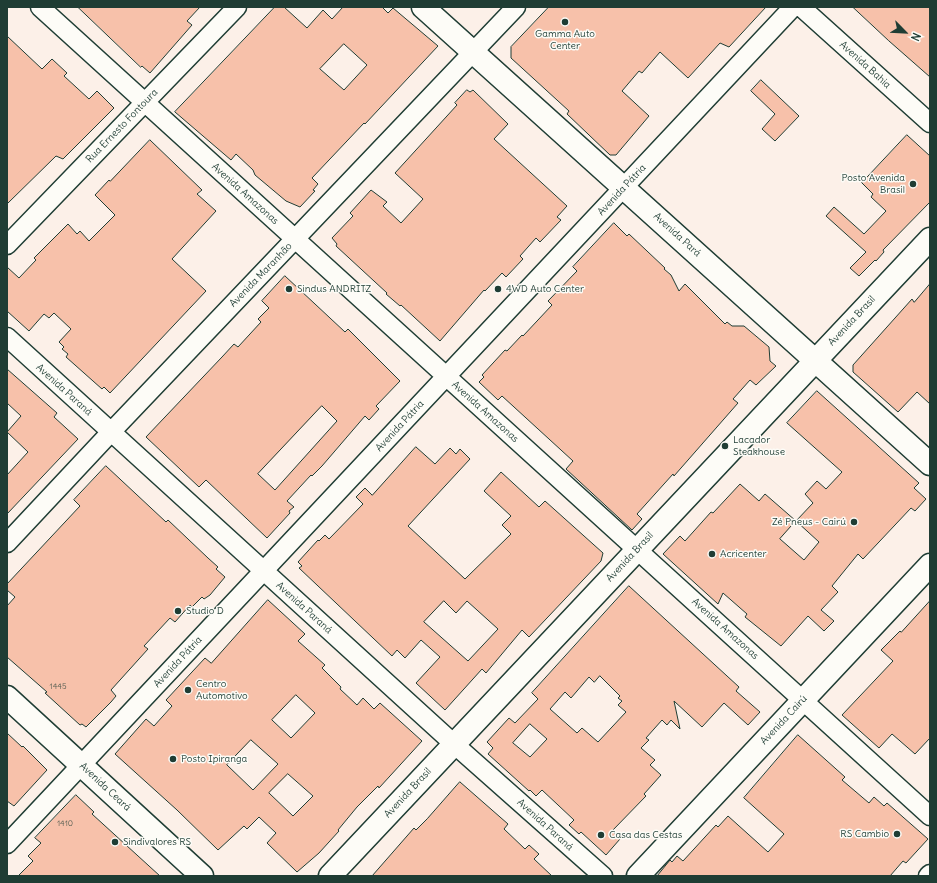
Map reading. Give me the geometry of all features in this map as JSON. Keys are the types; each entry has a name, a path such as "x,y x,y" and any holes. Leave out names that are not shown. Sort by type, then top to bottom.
{"main road":[{"name":"Avenida Pará","path":"423,7 930,464"},
{"name":"Avenida Brasil","path":"330,876 930,239"},
{"name":"Avenida Cairú","path":"638,876 930,565"},
{"name":"Avenida Ceará","path":"7,697 202,876"}],"street":[{"name":"Avenida Amazonas","path":"40,7 930,816"},
{"name":"Rua Ernesto Fontoura","path":"7,245 237,7"},
{"name":"Avenida Maranhão","path":"7,543 516,7"},
{"name":"Avenida Pátria","path":"7,844 793,7"},
{"name":"Avenida Bahia","path":"800,7 930,123"},
{"name":"Avenida Paraná","path":"7,337 454,744 603,876"}],"building":[{"path":"78,7 200,7 187,21 192,25 150,73 142,66 141,67"},
{"path":"275,7 284,7 307,28 323,10 332,19 343,7 382,7 388,13 393,8 438,46 312,178 318,184 313,190 315,191 300,207 286,201 255,175 253,170 236,154 231,160 175,112","holes":["344,44 367,65 344,90 320,69"]},
{"path":"549,7 766,7 729,47 720,43 688,78 660,52 642,73 639,71 622,91 649,116 616,155 610,155 567,114 569,111 511,58 511,47"},
{"path":"853,7 930,7 930,77 889,41"},
{"path":"7,36 42,69 52,59 67,73 64,76 89,99 97,91 114,108 63,159 56,156 7,204"},
{"path":"761,80 799,116 775,141 762,129 775,114 751,91"},
{"path":"467,90 470,92 473,90 508,124 494,139 567,206 557,217 561,220 540,242 536,238 520,256 523,259 506,277 502,273 485,291 484,290 440,341 401,305 400,306 386,294 387,293 336,246 337,244 332,238 353,216 350,213 371,190 387,202 383,206 401,223 423,199 395,173 457,105 455,103"},
{"path":"907,135 930,156 930,202 883,250 884,252 876,261 875,260 859,276 850,268 866,252 826,216 834,207 864,234 886,211 871,197 873,194 862,183"},
{"path":"150,140 202,190 197,194 216,211 172,259 206,291 110,393 104,387 102,389 66,357 68,354 62,349 64,347 59,342 71,329 54,313 49,318 44,314 29,331 7,311 7,267 19,278 36,260 34,258 68,224 77,234 80,231 89,241 115,215 95,195"},
{"path":"614,223 627,236 629,234 665,268 664,269 671,275 679,291 685,284 725,324 727,322 732,326 744,326 769,347 770,361 776,366 756,385 750,380 733,399 738,403 674,476 673,474 637,514 642,519 632,530 566,469 573,461 502,396 498,400 479,382 484,377 482,375 505,350 507,351 522,335 523,336 552,305 548,301 577,271 573,267"},
{"path":"285,276 345,332 348,329 400,381 376,406 379,409 369,420 365,416 322,466 312,476 311,475 287,501 294,507 267,538 206,480 199,487 146,437 234,344 238,347 261,322 258,319 269,308 262,301","holes":["322,406 337,421 275,490 258,474"]},
{"path":"930,284 930,404 917,392 898,412 853,372 853,365 912,299 914,302"},
{"path":"7,369 57,413 54,417 78,439 7,514 7,475 28,452 7,432 21,416 7,403"},
{"path":"817,391 919,483 914,488 926,499 915,511 911,508 863,559 858,554 832,586 838,592 821,610 834,621 824,631 808,616 781,646 745,617 747,614 723,593 718,604 663,554 680,536 685,541 711,512 713,513 740,484 759,501 765,494 796,521 813,503 805,494 817,481 826,489 842,472 787,423","holes":["796,521 819,542 804,560 780,539"]},
{"path":"416,447 435,464 450,448 456,454 460,449 470,459 408,526 465,579 511,534 502,525 511,516 484,491 501,472 539,507 545,501 603,553 601,561 529,637 522,630 486,673 482,669 445,710 416,683 440,657 421,640 405,658 397,650 392,656 299,568 302,566 298,562 318,540 319,541 325,535 329,539 363,504 356,497 365,488 372,495","holes":["444,601 456,613 467,601 498,629 468,661 424,622"]},
{"path":"106,466 166,522 168,520 218,567 216,569 225,577 210,595 204,599 202,597 192,607 190,605 175,622 170,618 144,646 148,649 111,690 116,696 86,727 82,724 80,725 45,693 47,692 7,657 7,606 15,597 7,590 7,584 80,506 74,500"},
{"path":"629,586 739,687 736,691 760,712 748,725 724,703 702,727 674,701 680,729 671,720 667,725 662,720 646,738 649,740 641,748 655,760 650,765 661,775 644,794 646,796 612,831 620,839 606,855 581,832 579,834 569,825 574,820 542,790 536,796 488,754 493,748 487,742 509,718 515,723 538,699 532,693","holes":["600,676 620,696 618,698 622,701 618,705 626,712 598,742 582,728 577,733 550,709 565,692 571,698 589,677 594,682","530,724 547,739 530,757 513,743"]},
{"path":"268,600 305,634 298,641 325,665 322,668 341,687 340,689 357,705 363,698 374,709 380,703 422,741 379,788 378,786 357,807 338,830 339,831 319,853 297,872 267,843 276,833 259,817 247,829 244,826 218,850 177,810 115,754 146,719 154,726 172,706 166,700 205,658 211,663","holes":["296,695 315,713 291,738 272,720","251,740 278,764 253,790 227,765","288,774 313,796 293,816 269,793"]},
{"path":"930,601 930,738 915,754 892,734 879,748 842,715 893,661 881,650 900,631 901,632"},
{"path":"7,733 22,747 23,746 47,770 14,806 7,801"},
{"path":"798,735 845,777 842,780 869,803 874,797 884,806 887,803 928,839 906,863 903,861 890,876 657,876 670,860 672,862 677,856 683,861 716,825 718,827 728,816 768,852 784,834 744,798"},
{"path":"460,782 508,824 504,829 525,849 529,845 539,854 534,859 552,876 372,876 414,828 416,830"},
{"path":"76,795 94,812 92,814 160,876 18,876 33,861 28,856 41,843 35,838"}],"place":[{"name":"Gamma Auto Center","path":"565,22"},
{"name":"Posto Avenida Brasil","path":"913,184"},
{"name":"Sindus ANDRITZ","path":"289,289"},
{"name":"4WD Auto Center","path":"498,289"},
{"name":"Lacador Steakhouse","path":"725,446"},
{"name":"Zé Pneus - Cairú","path":"854,522"},
{"name":"Acricenter","path":"712,554"},
{"name":"Studio D","path":"178,611"},
{"name":"Centro Automotivo","path":"188,690"},
{"name":"Posto Ipiranga","path":"173,759"},
{"name":"RS Cambio","path":"897,834"},
{"name":"Casa das Cestas","path":"601,835"},
{"name":"Sindivalores RS","path":"115,842"}]}
